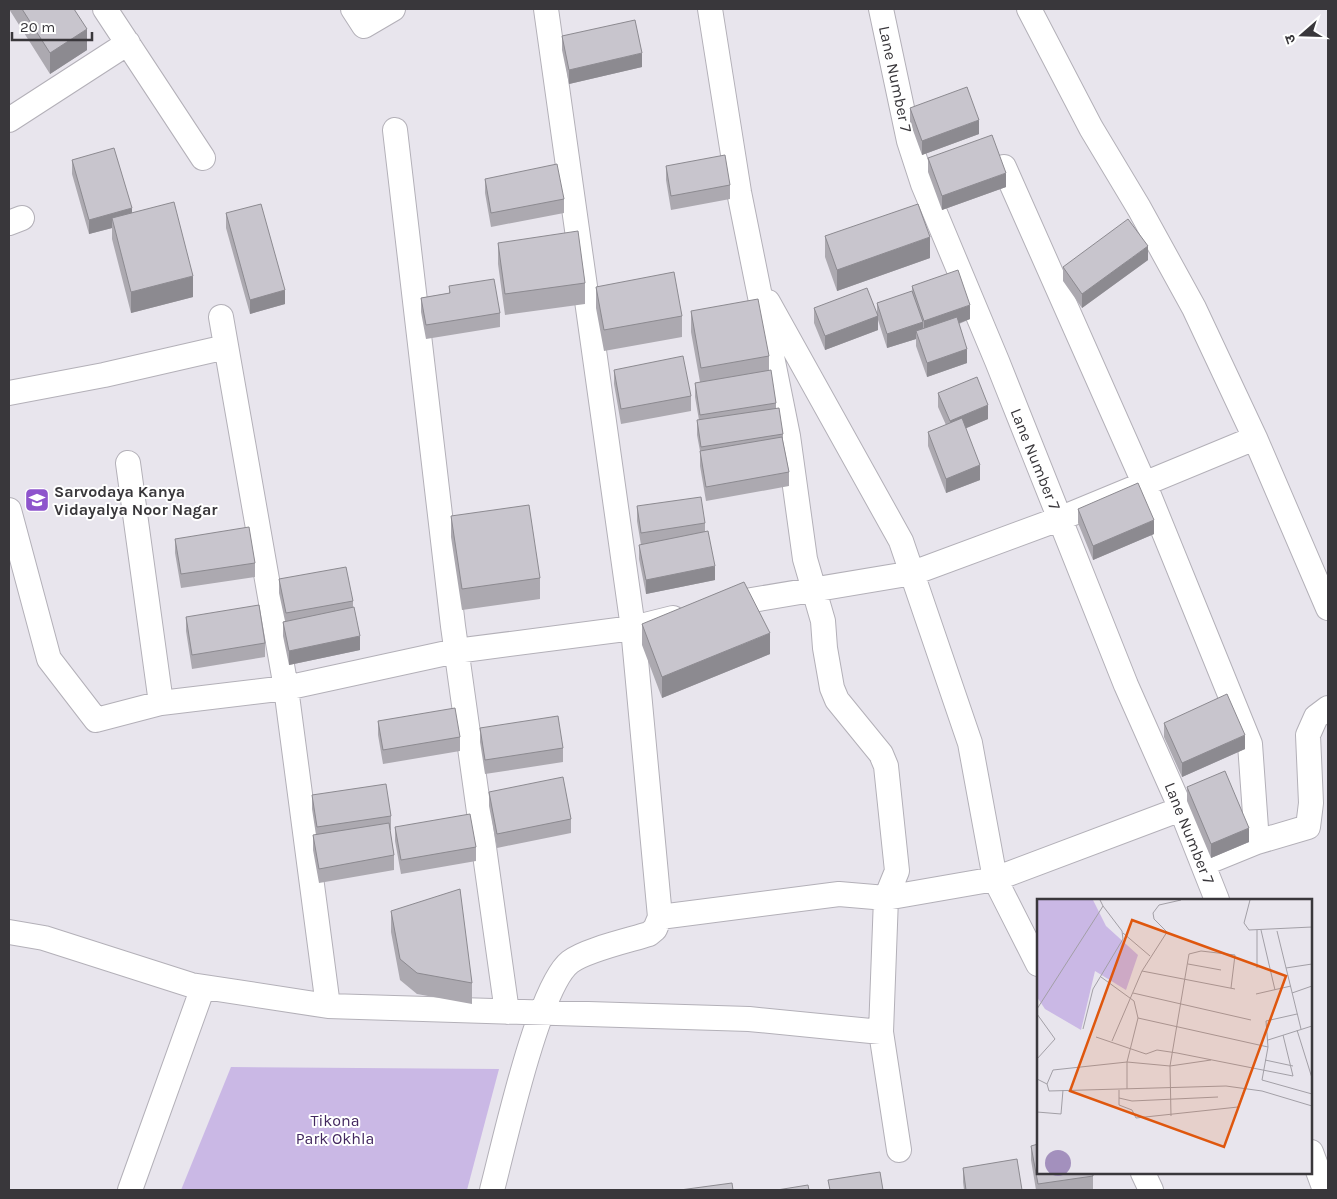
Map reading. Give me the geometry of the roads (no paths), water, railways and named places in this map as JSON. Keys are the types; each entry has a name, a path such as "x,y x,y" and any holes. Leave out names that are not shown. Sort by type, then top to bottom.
{"street":[{"path":"105,9 203,158"},
{"path":"353,9 364,26 393,9"},
{"path":"492,1190 541,1013 555,981 571,961 649,934 659,923 660,917 633,628 546,9"},
{"path":"710,9 739,192 788,436 805,559 823,621 829,672 837,700 881,754 886,766 897,871 886,898 881,1032 899,1150"},
{"name":"Lane Number 7","path":"881,9 910,141 923,184 997,361 1126,685 1181,809 1217,899"},
{"path":"1029,9 1091,128 1140,208 1194,308 1255,438 1328,608"},
{"path":"9,120 128,43"},
{"path":"396,130 456,651 507,1012"},
{"path":"1004,167 1144,483 1250,744 1258,842"},
{"path":"756,282 901,541 970,743 995,879 1037,962"},
{"path":"221,317 286,688 328,1006"},
{"path":"9,393 104,375 226,347"},
{"path":"9,510 49,658 96,720 161,703 286,688 456,651 633,628 735,602 913,573 1059,519 1255,438"},
{"path":"128,464 161,703"},
{"path":"1203,864 1258,842 1308,827 1310,803 1308,735 1316,717 1328,708"},
{"path":"660,917 839,894 886,898 995,879 1076,846 1181,809"},
{"path":"9,932 44,938 141,970 203,987 328,1006 749,1020 881,1032"},
{"path":"130,1190 203,987"},
{"path":"1312,1155 1325,1190"},
{"path":"1143,1174 1151,1190"}],"place":[{"name":"Sarvodaya Kanya Vidayalya Noor Nagar","path":"37,500"}],"park label":[{"name":"Tikona Park Okhla","path":"335,1129"}]}
